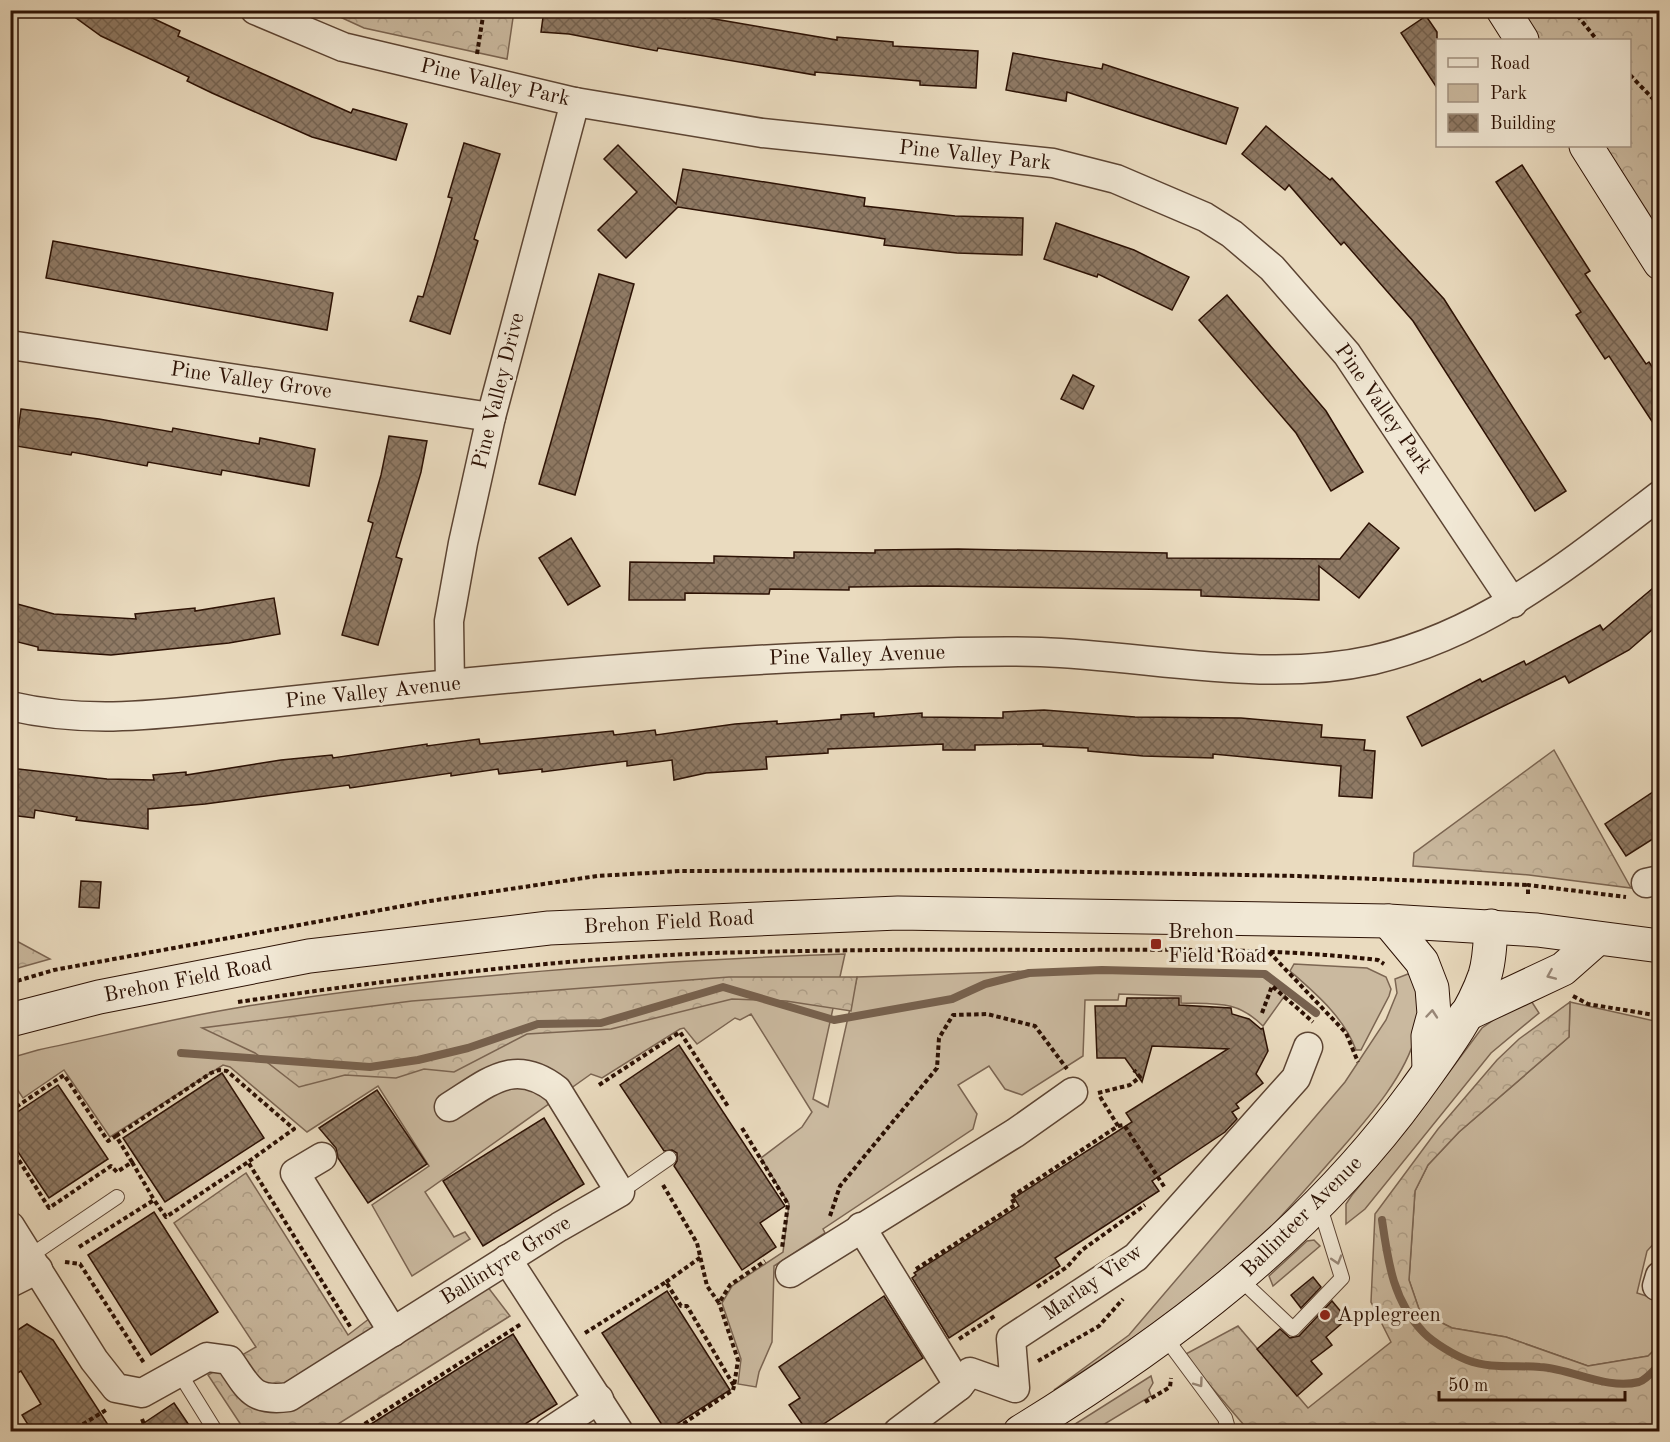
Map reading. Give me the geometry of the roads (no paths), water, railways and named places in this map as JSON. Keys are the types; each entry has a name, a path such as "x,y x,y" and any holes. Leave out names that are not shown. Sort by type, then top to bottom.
{"main road":[{"path":"1503,10 1520,39"},
{"path":"1587,147 1659,263"},
{"name":"Brehon Field Road","path":"10,1020 99,998 309,956 549,928 898,912 1388,921 1491,926 1659,946"},
{"path":"1388,921 1422,962 1432,988 1434,1014 1428,1036 1429,1071"},
{"name":"Ballinteer Avenue","path":"1028,1427 1170,1344 1319,1204 1371,1148 1429,1071 1477,996 1485,974 1491,926"},
{"path":"1465,1015 1563,969 1596,939"}],"street":[{"name":"Pine Valley Park","path":"255,10 343,48 575,102 762,133 1053,163 1116,179 1205,217 1232,234 1272,268 1347,354 1513,603"},
{"name":"Pine Valley Drive","path":"450,684 449,621 463,543 491,417 575,102"},
{"name":"Pine Valley Grove","path":"10,345 491,417"},
{"name":"Pine Valley Avenue","path":"10,706 58,716 122,718 450,684 796,657 1000,651 1097,655 1287,670 1363,661 1421,646 1513,603 1659,495"},
{"name":"Marlay View","path":"1015,1388 1011,1339 1136,1257 1296,1078 1308,1047"},
{"path":"450,1107 503,1074 518,1073 546,1081 557,1090 620,1192"},
{"path":"781,1260 1015,1133 1083,1087"},
{"path":"322,1157 295,1173 393,1332"},
{"name":"Ballintyre Grove","path":"180,1374 207,1357 229,1360 251,1390 266,1400 289,1396 507,1259 620,1192"},
{"path":"848,1225 959,1386"},
{"path":"10,1226 43,1262 94,1360 116,1388 142,1393 180,1374"},
{"path":"507,1259 620,1431"},
{"path":"10,1283 43,1262"},
{"path":"897,1431 959,1386 970,1372 1015,1388 1028,1427"},
{"path":"549,1431 599,1399"}],"lane":[{"name":"Ballintyre Grove","path":"620,1192 669,1158"},
{"path":"43,1262 117,1197"},
{"path":"1240,1279 1293,1329 1342,1278 1319,1204"},
{"path":"1170,1344 1225,1418 1229,1431"},
{"path":"180,1374 216,1431"}],"waterway":[{"path":"181,1053 370,1067 418,1060 468,1048 538,1024 601,1023 723,987 834,1020 952,999 985,984 1029,973 1102,970 1265,974 1316,1013"},
{"path":"1382,1220 1390,1266 1405,1308 1424,1333 1456,1355 1485,1365 1540,1367 1602,1381 1627,1384 1642,1381 1660,1364"}],"place":[{"name":"Brehon Field Road","path":"1156,944"},
{"name":"Applegreen","path":"1325,1315"}]}
